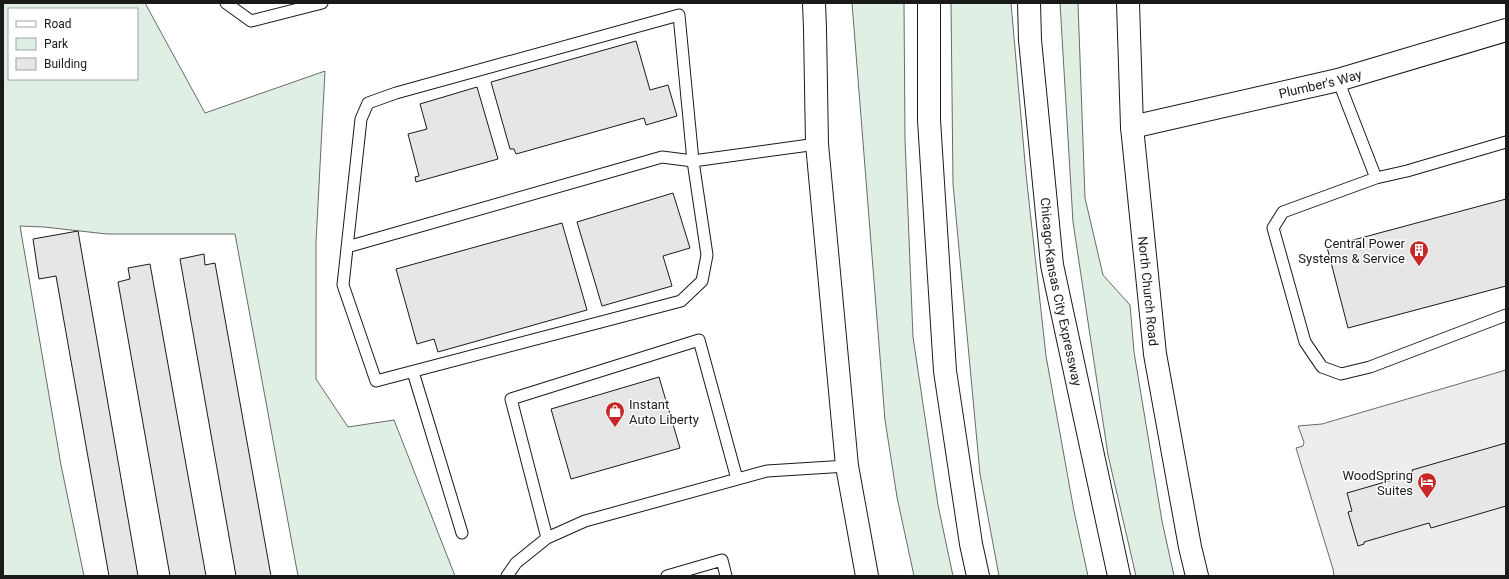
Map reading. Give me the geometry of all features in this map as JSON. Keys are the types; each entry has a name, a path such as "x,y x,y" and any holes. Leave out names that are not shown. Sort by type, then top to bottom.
{"main road":[{"path":"814,3 816,29 817,144 847,466 867,576"},
{"path":"929,3 929,120 945,371 971,544 978,576"},
{"name":"Chicago-Kansas City Expressway","path":"1029,3 1030,40 1052,264 1119,576"},
{"name":"North Church Road","path":"1128,3 1132,127 1155,354 1190,547 1197,576"},
{"name":"Plumber's Way","path":"1132,127 1338,80 1506,30"}],"lane":[{"path":"226,3 251,21 322,3"},
{"path":"679,15 693,161 707,255 702,281 681,301 376,381 343,285 347,247 361,119 368,103 396,93 679,15"},
{"path":"1338,80 1376,178"},
{"path":"1506,142 1407,171 1376,178 1282,212 1273,228 1305,342 1322,367 1341,374 1370,367 1506,315"},
{"path":"347,247 662,157 693,161 817,144"},
{"path":"547,538 511,399 699,340 737,479"},
{"path":"413,372 462,533"},
{"path":"507,576 516,563 547,538 585,521 767,471 847,466"},
{"path":"668,576 722,560 726,576"}],"green space":[{"path":"3,3 145,3 205,113 325,71 316,242 316,379 348,427 394,420 455,576 298,576 235,234 107,234 44,227 20,226 61,465 84,576 3,576"},
{"path":"852,3 904,3 905,139 913,337 938,505 953,576 914,576 897,497 885,420"},
{"path":"951,3 1011,3 1026,174 1046,356 1074,511 1088,576 999,576 980,474 953,184"},
{"path":"1060,3 1078,3 1085,198 1103,275 1130,305 1134,352 1162,521 1174,576 1136,576 1108,455 1073,222"}],"shaded area":[{"path":"1506,370 1506,576 1334,576 1296,448 1303,446 1304,442 1298,426 1322,424"}],"building":[{"path":"636,41 650,90 668,85 677,116 646,125 644,118 516,154 514,149 510,149 491,82"},
{"path":"477,87 498,159 416,182 415,177 419,176 408,134 427,129 420,104"},
{"path":"673,193 690,248 663,256 672,286 602,306 577,222"},
{"name":"Central Power Systems & Service","path":"1506,199 1506,286 1348,328 1327,247"},
{"path":"562,223 587,310 438,352 434,339 417,344 396,269"},
{"path":"78,231 138,576 109,576 56,276 39,279 33,239"},
{"path":"204,254 205,265 215,263 271,576 236,576 180,259"},
{"path":"150,264 206,576 170,576 118,282 130,279 128,268"},
{"name":"Instant Auto Liberty","path":"659,377 680,448 571,479 551,409"},
{"name":"WoodSpring Suites","path":"1506,443 1506,506 1431,528 1429,523 1364,542 1364,544 1358,546 1348,512 1352,511 1347,493 1413,474 1412,470"}],"place":[{"name":"Central Power Systems & Service","path":"1419,267"},
{"name":"Instant Auto Liberty","path":"615,428"},
{"name":"WoodSpring Suites","path":"1427,499"}]}
